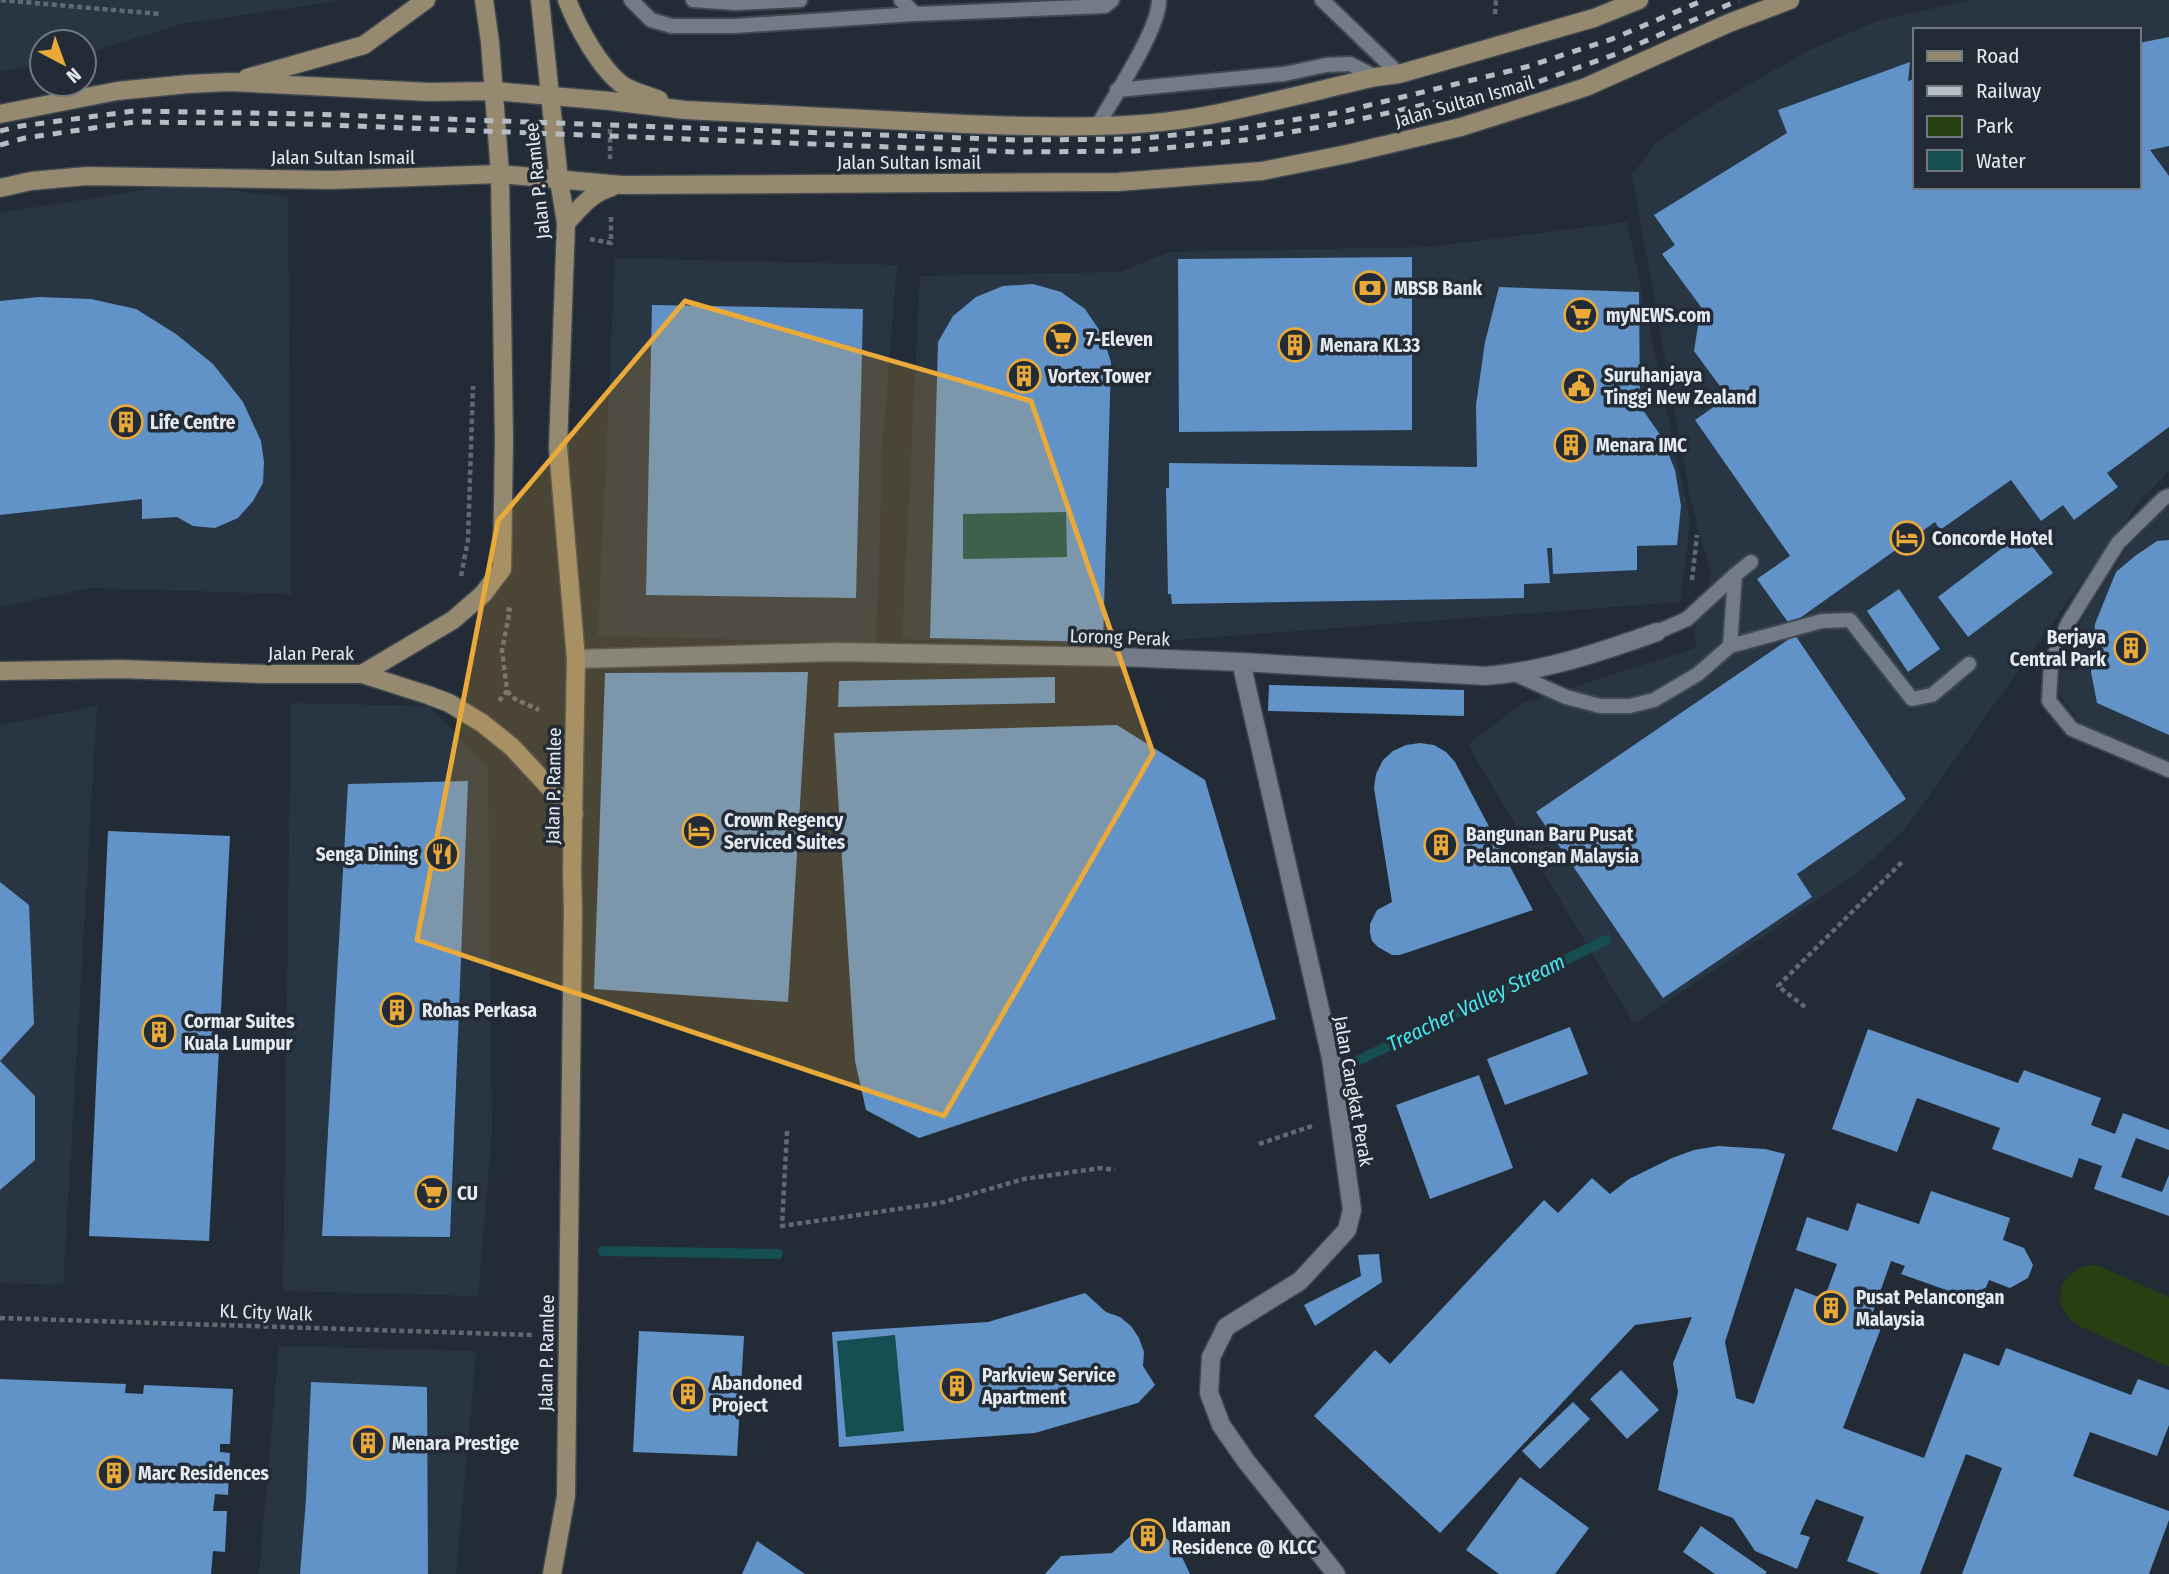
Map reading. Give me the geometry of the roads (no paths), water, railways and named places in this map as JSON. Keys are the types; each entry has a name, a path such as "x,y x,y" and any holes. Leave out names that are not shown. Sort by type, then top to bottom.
{"main road":[{"path":"230,82 364,45 426,0"},
{"name":"Jalan P. Ramlee","path":"362,674 453,620 483,594 502,569 504,440 500,174 484,0"},
{"name":"Jalan P. Ramlee","path":"540,0 566,223 558,448 576,659 566,1496 552,1574"},
{"path":"567,0 594,53 624,86 685,110"},
{"name":"Jalan Sultan Ismail","path":"0,114 117,91 230,82 429,92 494,91 685,110 1010,126 1135,124 1204,116 1399,74 1594,18 1639,0"},
{"name":"Jalan Sultan Ismail","path":"0,188 31,181 87,176 330,180 500,174 622,185 1118,182 1262,171 1461,127 1586,87 1729,23 1790,0"},
{"path":"566,223 590,197 601,190 622,185"},
{"name":"Jalan Perak","path":"0,671 120,669 362,674 428,695 482,723 512,747 574,814"}],"street":[{"name":"Lorong Perak","path":"576,659 835,652 1241,662 1486,676 1515,674 1587,656 1657,632"},
{"name":"Jalan Cangkat Perak","path":"1241,662 1331,1058 1352,1210 1347,1230 1300,1281 1226,1327 1211,1357 1209,1393 1221,1425 1246,1461 1336,1574"}],"lane":[{"path":"631,0 651,20 672,26 734,26 915,14 1105,6 1112,0"},
{"path":"693,0 736,4 800,0"},
{"path":"901,0 915,14"},
{"path":"1098,125 1137,58 1160,9 1160,0"},
{"path":"1321,0 1399,74"},
{"path":"1117,90 1284,74 1326,65 1350,64 1377,77"},
{"path":"2169,496 2118,543 2068,623 2051,663 2049,701 2073,729 2169,770"},
{"path":"1657,632 1687,619 1751,562"},
{"path":"1730,646 1735,575"},
{"path":"1515,674 1566,697 1600,706 1630,706 1654,700 1698,674 1730,646 1822,621 1850,620 1912,699 1932,695 1969,664"}],"water":[{"path":"1066,512 1067,557 963,559 963,514"},
{"path":"895,1335 904,1431 846,1437 837,1341"}],"waterway":[{"name":"Treacher Valley Stream","path":"1347,1066 1606,940"},
{"name":"Treacher Valley Stream","path":"603,1251 778,1254"}],"railway":[{"path":"0,131 134,111 311,114 1017,140 1134,139 1244,128 1341,112 1526,67 1612,39 1704,0"},
{"path":"0,145 25,138 134,122 304,124 1017,152 1135,151 1245,140 1343,123 1535,83 1616,54 1739,0"}],"place":[{"name":"MBSB Bank","path":"1370,288"},
{"name":"myNEWS.com","path":"1581,315"},
{"name":"7-Eleven","path":"1061,339"},
{"name":"Menara KL33","path":"1295,345"},
{"name":"Vortex Tower","path":"1024,376"},
{"name":"Suruhanjaya Tinggi New Zealand","path":"1579,386"},
{"name":"Life Centre","path":"126,422"},
{"name":"Menara IMC","path":"1571,445"},
{"name":"Concorde Hotel","path":"1907,538"},
{"name":"Berjaya Central Park","path":"2131,648"},
{"name":"Crown Regency Serviced Suites","path":"699,831"},
{"name":"Bangunan Baru Pusat Pelancongan Malaysia","path":"1441,845"},
{"name":"Senga Dining","path":"442,854"},
{"name":"Rohas Perkasa","path":"397,1010"},
{"name":"Cormar Suites Kuala Lumpur","path":"159,1032"},
{"name":"CU","path":"432,1193"},
{"name":"Pusat Pelancongan Malaysia","path":"1831,1308"},
{"name":"Parkview Service Apartment","path":"957,1386"},
{"name":"Abandoned Project","path":"688,1394"},
{"name":"Menara Prestige","path":"368,1443"},
{"name":"Marc Residences","path":"114,1473"},
{"name":"Idaman Residence @ KLCC","path":"1148,1536"}]}
